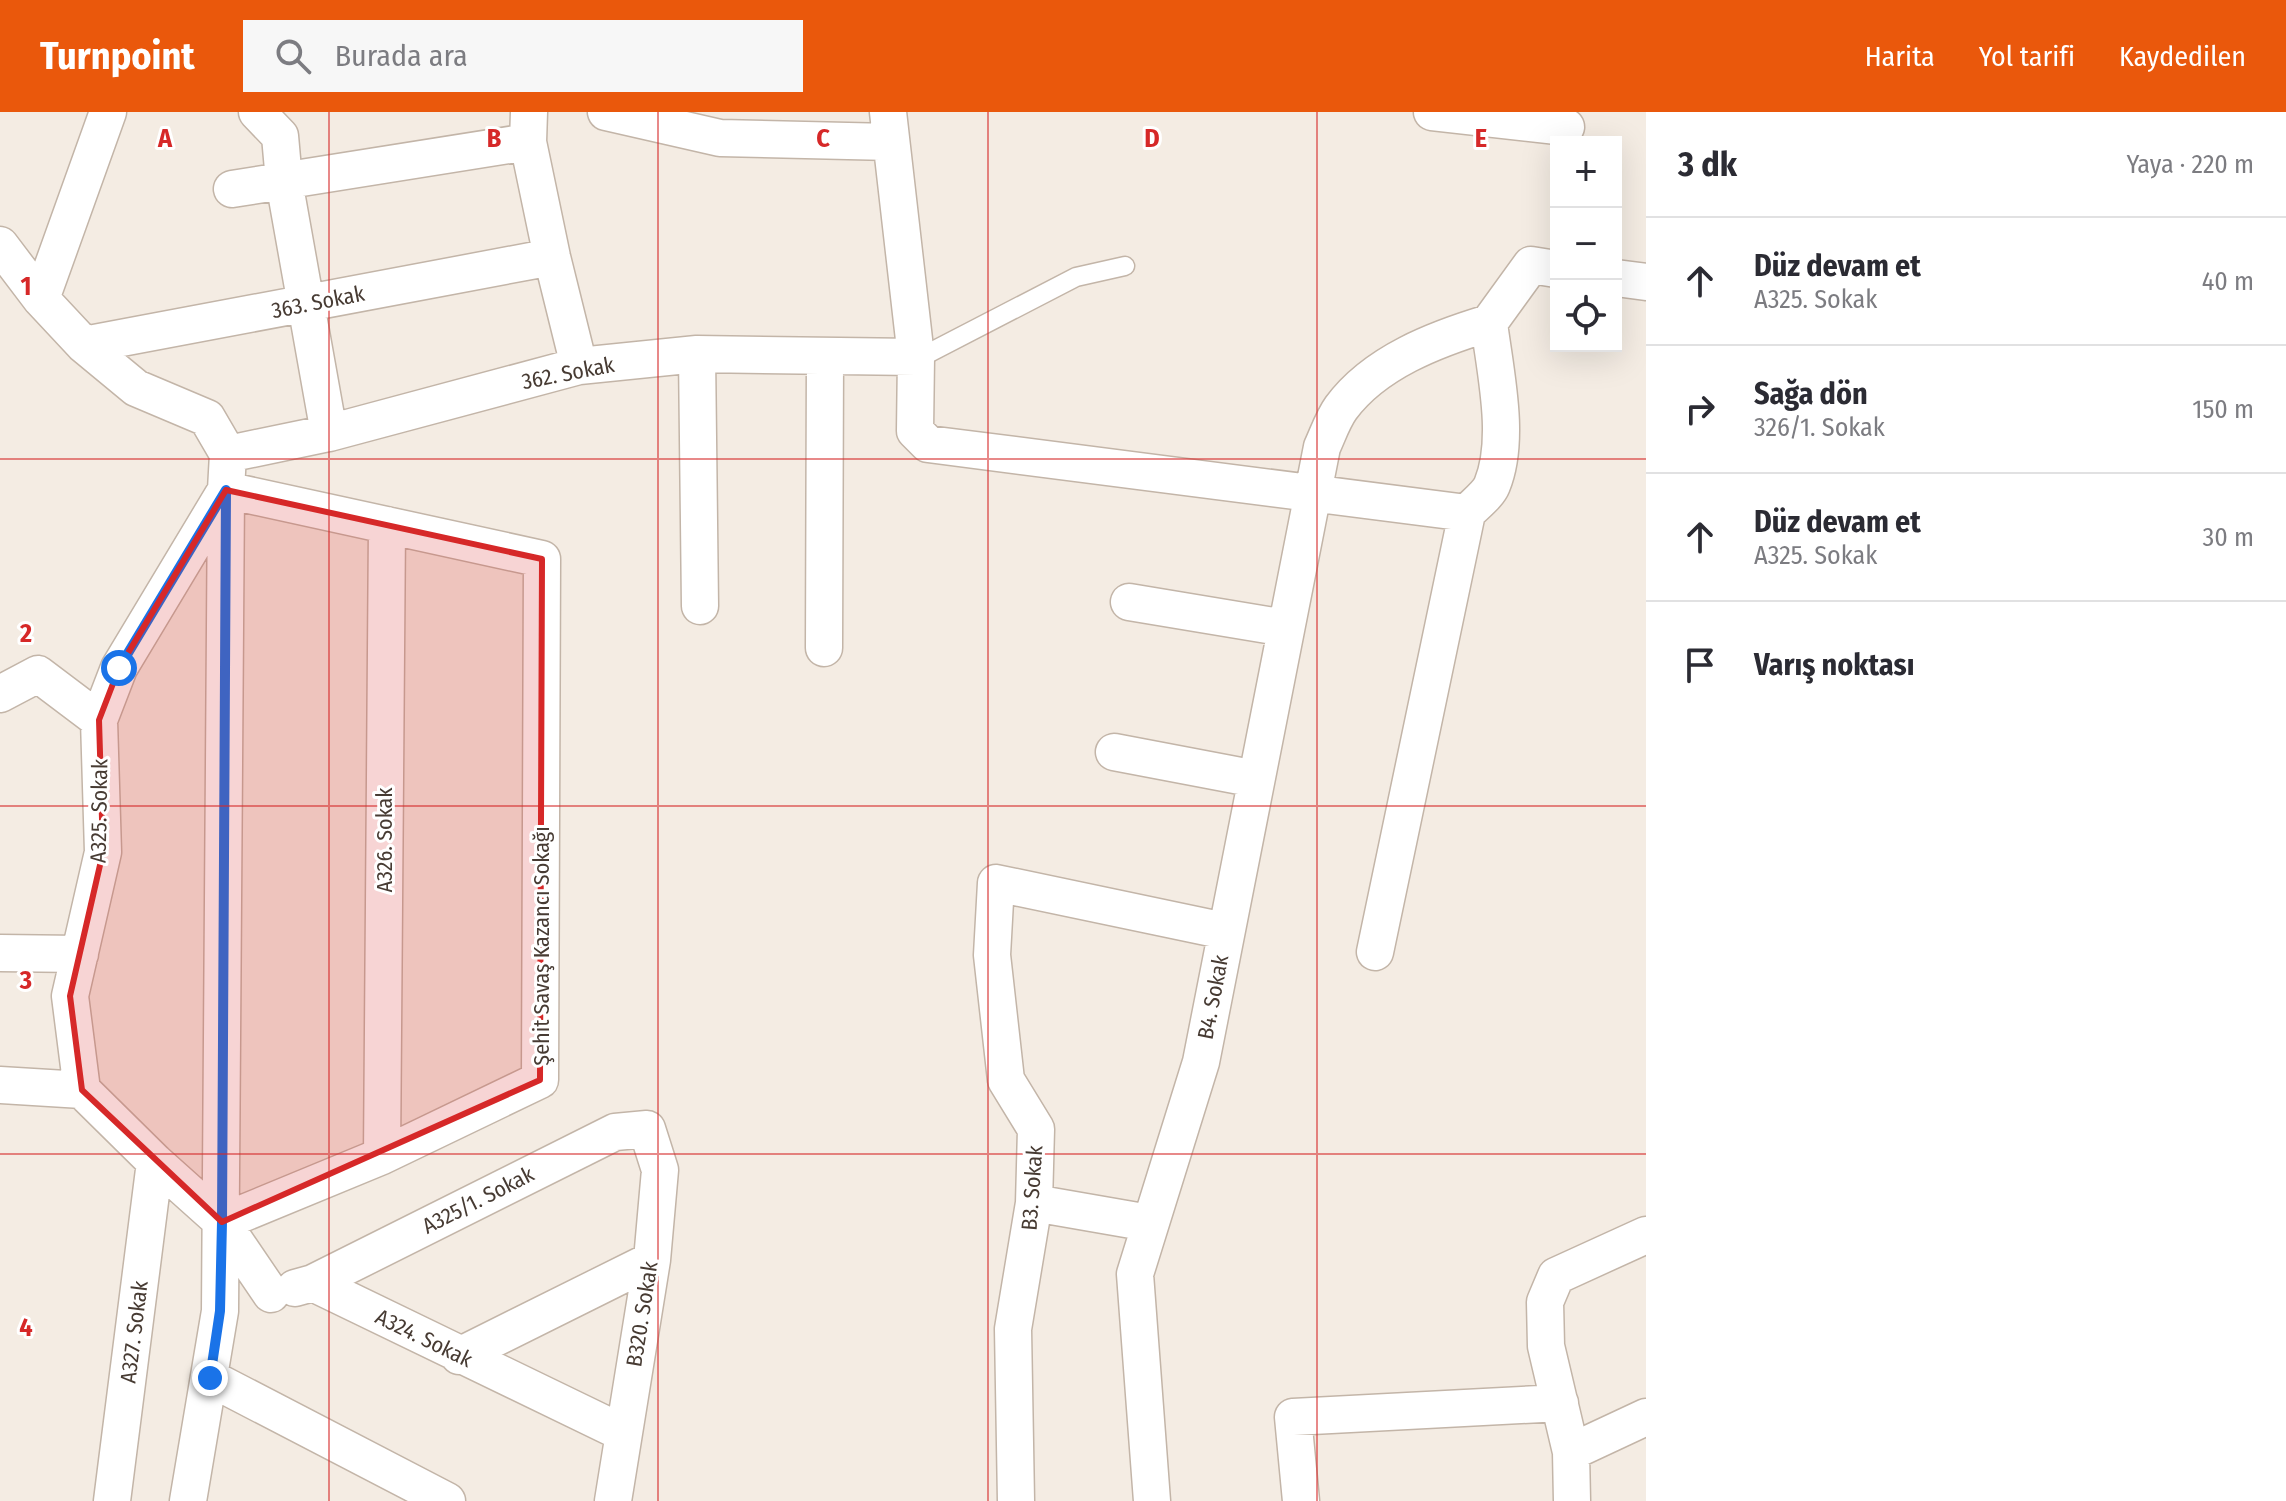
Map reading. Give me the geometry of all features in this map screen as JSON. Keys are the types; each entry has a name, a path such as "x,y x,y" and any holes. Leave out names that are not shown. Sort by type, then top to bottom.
{"street":[{"path":"41,299 108,112"},
{"path":"257,112 280,136 284,181 329,433"},
{"path":"606,112 719,125 890,127 916,357 915,431 928,444 1467,513"},
{"path":"1432,112 1566,127"},
{"path":"232,189 284,181 528,127 552,257 579,366"},
{"path":"0,245 41,299 84,345 136,388 207,418 228,454"},
{"name":"363. Sokak","path":"84,345 552,257"},
{"path":"1375,952 1467,513 1492,488 1500,451 1500,413 1489,323 1531,265 1550,268"},
{"path":"1622,279 1646,282"},
{"name":"B4. Sokak","path":"1152,1501 1135,1274 1201,1062 1322,447 1341,409 1371,377 1442,337 1489,323"},
{"path":"697,354 700,606"},
{"name":"362. Sokak","path":"228,454 329,433 579,366 697,354 916,357"},
{"path":"824,648 825,356"},
{"name":"A325. Sokak","path":"82,1090 70,996 103,852 99,720 119,668 226,490 228,454"},
{"path":"188,1501 220,1311 226,490 387,525"},
{"name":"Şehit Savaş Kazancı Sokağı","path":"222,1222 382,1156 540,1080 542,559 387,525"},
{"name":"A326. Sokak","path":"382,1156 387,525"},
{"path":"1129,602 1286,628"},
{"path":"0,694 38,674 99,720"},
{"path":"1114,752 1256,779"},
{"name":"B3. Sokak","path":"1016,1501 1013,1329 1034,1203 1036,1129 1006,1080 992,955 996,883 1225,931"},
{"path":"0,953 80,954"},
{"path":"0,1085 82,1090 222,1222 271,1294"},
{"name":"B320. Sokak","path":"613,1501 652,1260 660,1170 647,1129"},
{"name":"A325/1. Sokak","path":"313,1283 615,1132 647,1129"},
{"name":"A327. Sokak","path":"112,1501 155,1162"},
{"path":"1034,1203 1149,1223"},
{"path":"1572,1501 1571,1452 1546,1346 1545,1302 1556,1276 1646,1235"},
{"path":"459,1356 652,1260"},
{"path":"220,1311 313,1283"},
{"name":"A324. Sokak","path":"313,1283 623,1433"},
{"path":"210,1378 447,1501"},
{"path":"1301,1501 1293,1417 1560,1403"},
{"path":"1571,1452 1646,1417"}],"lane":[{"path":"916,357 1076,277 1125,266"}],"highlighted area":[{"path":"226,490 542,559 540,1080 222,1222 82,1090 70,996 103,852 99,720 119,668"}],"route":[{"path":"119,668 226,490 222,1222 220,1311 210,1378"}]}
